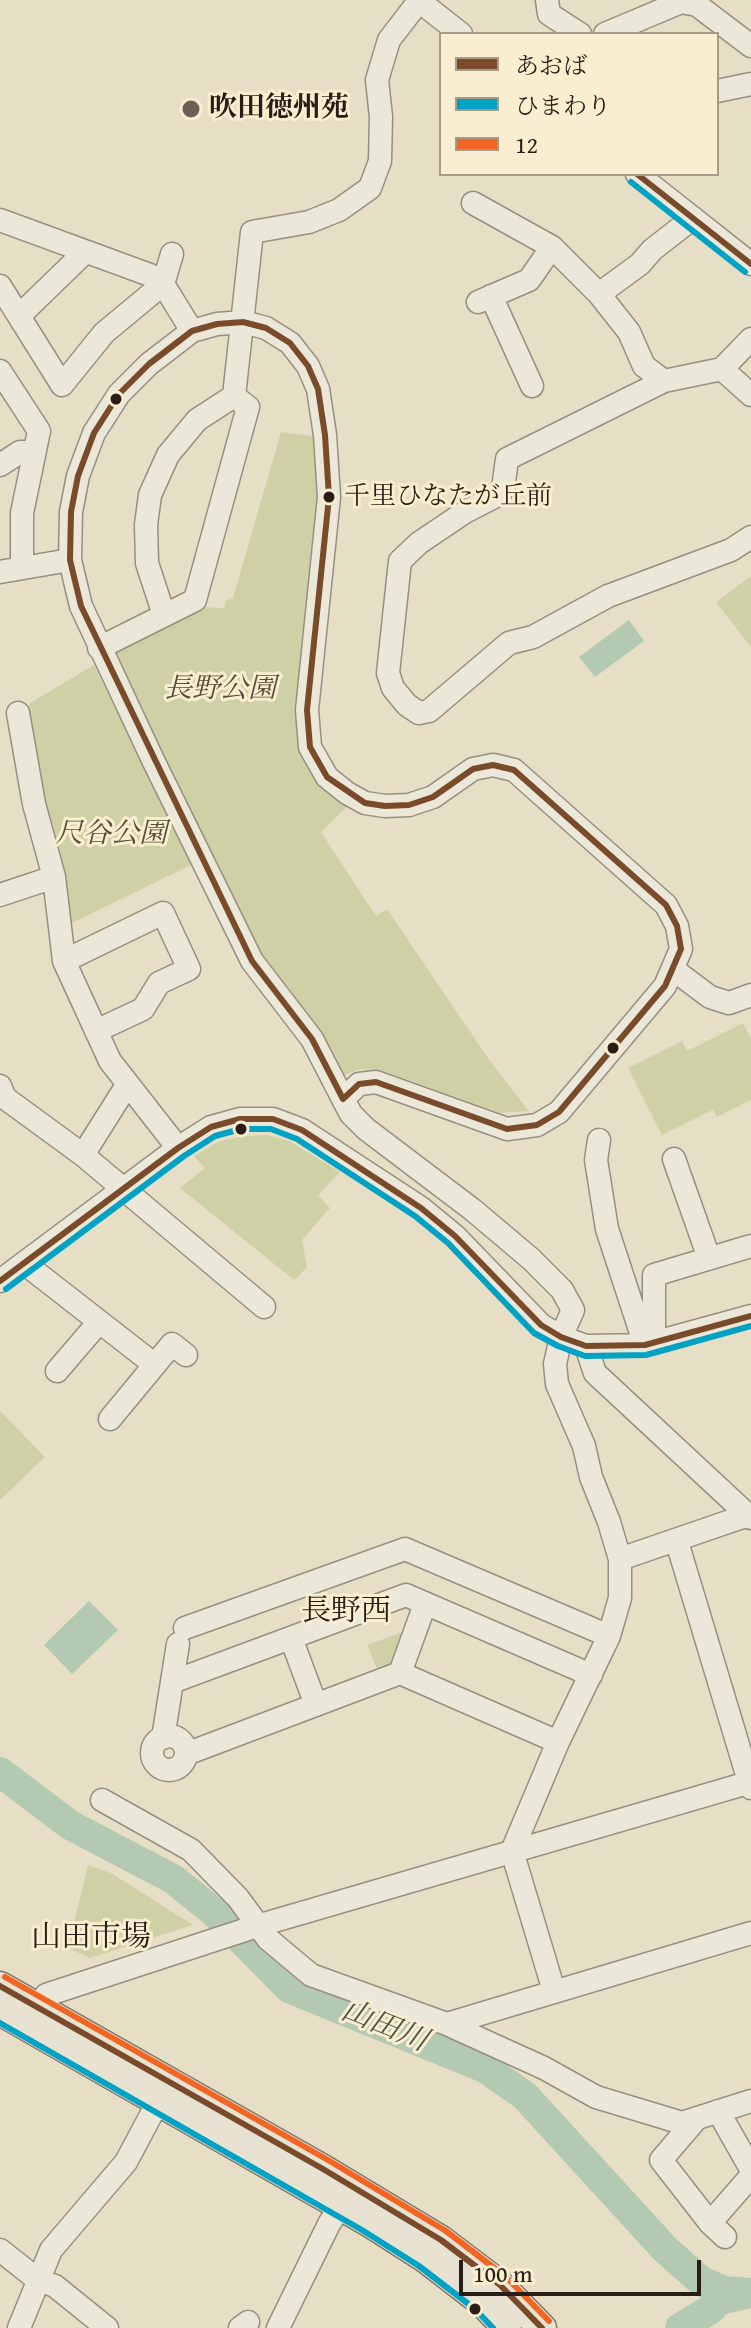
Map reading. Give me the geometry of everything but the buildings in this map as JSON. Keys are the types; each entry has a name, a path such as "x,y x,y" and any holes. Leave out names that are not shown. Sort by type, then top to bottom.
{"main road":[{"path":"0,1986 31,2016 159,2100 346,2196 441,2240 499,2284 542,2328"},
{"path":"0,2011 31,2016 346,2196 482,2302 507,2328"}],"street":[{"path":"234,396 252,232 309,222 339,210 370,188 380,161 381,117 377,80 389,40 422,1 459,32"},
{"path":"610,32 681,2 697,5 751,46"},
{"path":"552,16 577,32"},
{"path":"719,91 751,84"},
{"path":"640,176 751,264"},
{"path":"473,203 552,247 599,294 629,332 644,366 664,381"},
{"path":"599,294 640,264 652,250 693,218"},
{"path":"0,220 150,275 163,284 192,331"},
{"path":"532,386 514,363 485,299 529,280 552,247"},
{"path":"19,316 85,252"},
{"path":"0,286 62,385 104,333 163,284 172,254"},
{"path":"343,1099 359,1084 376,1082 507,1129 537,1125 559,1112 665,986 681,949 677,926 666,905 514,770 493,765 473,769 433,797 409,805 385,806 365,803 327,777 310,747 307,710 329,497 318,389 308,366 290,343 266,328 243,322 217,324 192,331 149,364 119,394 94,433 78,476 71,512 70,560 81,606 99,648 252,961 312,1039 343,1099 351,1114 531,1259 562,1290 573,1310 561,1337 555,1364 557,1384 584,1446 620,1559 620,1598 609,1636 558,1742 512,1851 554,1991"},
{"path":"751,339 722,369 664,381 507,459 503,489 498,495 465,512 419,543 400,561 388,673 393,688 407,705 419,713 429,711 509,643 533,637 608,596 731,550 751,537"},
{"path":"722,369 751,395"},
{"path":"0,371 39,431 22,513 22,567"},
{"path":"99,648 195,600 248,407 234,396"},
{"path":"164,615 147,563 146,525 150,495 168,455 197,420 234,396"},
{"path":"0,465 20,452 34,452"},
{"path":"0,572 70,560"},
{"path":"18,713 34,804 54,877 64,961 110,1061 178,1148"},
{"path":"0,895 54,877"},
{"path":"64,961 163,913 189,969 159,983 143,1009 96,1031"},
{"path":"674,970 710,997 729,1003 751,995"},
{"path":"83,1155 127,1085"},
{"path":"2,1095 83,1155 264,1307"},
{"path":"0,1281 178,1148 211,1127 240,1119 273,1119 302,1130 421,1208 455,1236 541,1325 561,1337 586,1346 650,1344 751,1316"},
{"path":"599,1140 596,1160 607,1229 650,1344"},
{"path":"674,1159 709,1258"},
{"path":"650,1344 654,1275 751,1246"},
{"path":"24,1263 155,1365"},
{"path":"57,1371 99,1322"},
{"path":"110,1419 172,1344 186,1355"},
{"path":"586,1346 595,1373 750,1516 620,1559"},
{"path":"31,2016 46,1995 257,1926 750,1784 677,1542"},
{"path":"558,1742 400,1673 186,1754 179,1740 163,1738 181,1636 405,1549 609,1636"},
{"path":"172,1682 406,1595 591,1675"},
{"path":"400,1673 425,1604"},
{"path":"291,1638 316,1705"},
{"path":"102,1800 191,1850 238,1898 257,1926 287,1958 311,1975 447,2024 544,2068 596,2097 682,2123 751,2101"},
{"path":"447,2024 751,1933"},
{"path":"19,2328 51,2250 126,2162 159,2100"},
{"path":"708,2115 751,2169"},
{"path":"708,2115 661,2160 718,2230 751,2176"},
{"path":"278,2328 346,2196"},
{"path":"0,2250 38,2280 55,2286 107,2328"}],"green space":[{"name":"長野公園","path":"281,432 319,437 323,496 301,709 352,802 321,832 376,916 387,909 490,1061 529,1111 500,1113 381,1070 360,1069 340,1077 260,958 161,757 112,647 197,607 224,608 226,601 233,598"},
{"path":"751,576 751,647 716,602"},
{"name":"尺谷公園","path":"94,665 191,865 66,926 24,723 30,703"},
{"path":"743,1023 751,1039 751,1100 717,1117 713,1110 662,1135 628,1068 682,1041 687,1051"},
{"path":"267,1135 289,1141 340,1172 318,1195 330,1208 302,1240 307,1267 294,1280 180,1188 205,1168 194,1156 220,1141"},
{"path":"0,1411 45,1457 0,1500"},
{"path":"408,1630 392,1666 380,1675 367,1645"},
{"path":"88,1865 111,1873 193,1925 90,1958 68,1948"}],"shaded area":[{"path":"629,620 644,641 595,677 579,657"},
{"path":"89,1601 118,1630 72,1674 44,1645"},
{"path":"728,2279 751,2280 751,2308 723,2315 712,2305"}],"waterway":[{"name":"山田川","path":"0,1772 70,1825 173,1879 214,1912 289,1988 485,2068 525,2096 665,2249 701,2281 724,2291 751,2293"},
{"path":"680,2328 711,2309 724,2291"}],"transit line":[{"name":"あおば","path":"640,176 751,264"},
{"name":"ひまわり","path":"631,182 745,272"},
{"name":"あおば","path":"243,322 266,328 290,343 308,366 318,389 329,497 307,710 310,747 327,777 365,803 385,806 409,805 433,797 473,769 493,765 514,770 666,905 677,926 681,949 665,986 559,1112 537,1125 507,1129 376,1082 359,1084 343,1099 312,1039 252,961 81,606 70,560 71,512 78,476 94,433 119,394 149,364 192,331 217,324 243,322"},
{"name":"あおば","path":"0,1281 178,1148 211,1127 240,1119 273,1119 302,1130 421,1208 455,1236 541,1325 561,1337 586,1346 645,1345 751,1316"},
{"name":"ひまわり","path":"6,1289 215,1136 241,1129 271,1129 297,1139 415,1216 448,1243 534,1333 558,1346 585,1356 646,1355 751,1326"},
{"name":"12","path":"5,1977 328,2160 446,2231 506,2277 549,2321"},
{"name":"あおば","path":"0,1986 323,2169 441,2240 499,2284 542,2328"},
{"name":"ひまわり","path":"0,2023 362,2230 419,2266 475,2309 493,2328"}],"place":[{"name":"吹田徳州苑","path":"191,109"},
{"name":"千里ひなたが丘前","path":"329,497"}],"district":[{"name":"長野西","path":"346,1612"},
{"name":"山田市場","path":"91,1938"}]}
